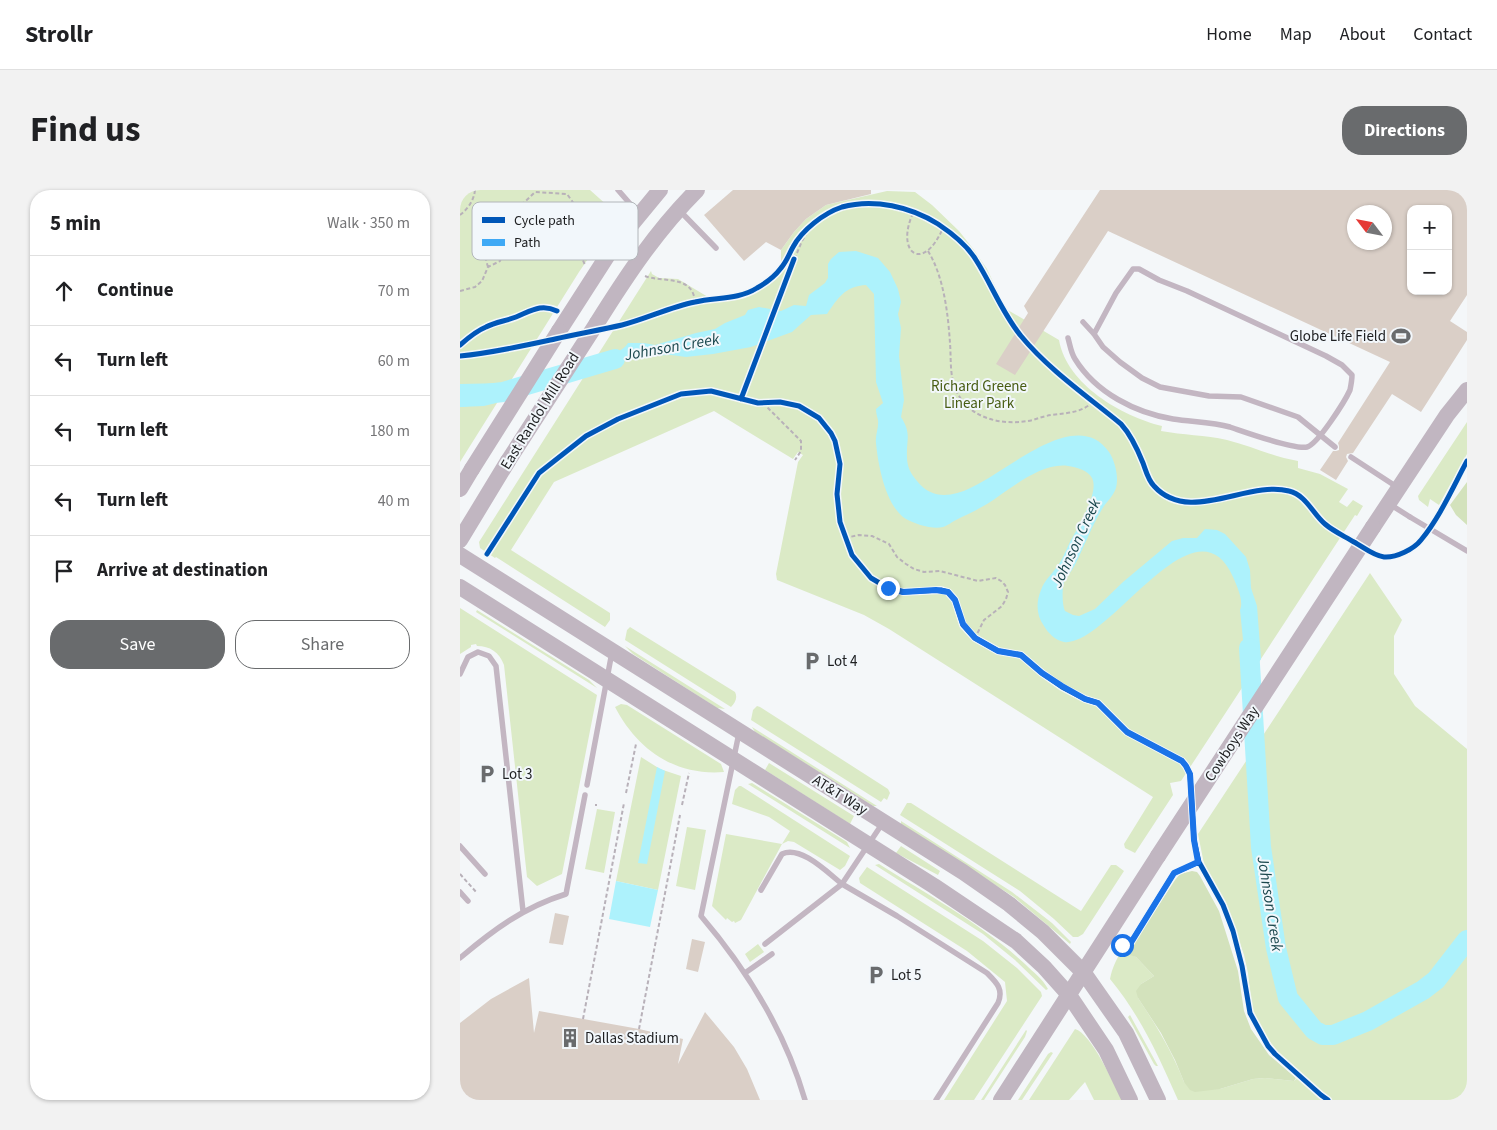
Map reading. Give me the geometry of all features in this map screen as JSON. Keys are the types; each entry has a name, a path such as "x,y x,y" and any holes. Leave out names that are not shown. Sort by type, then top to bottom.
{"main road":[{"name":"East Randol Mill Road","path":"639,214 660,190"},
{"name":"East Randol Mill Road","path":"460,540 508,461 600,326 642,254 678,209 697,190"},
{"name":"East Randol Mill Road","path":"460,489 605,260"},
{"name":"Cowboys Way","path":"1001,1100 1399,488 1447,415 1467,390"},
{"path":"460,482 472,469"},
{"name":"AT&T Way","path":"460,554 963,872 1010,904 1043,932 1084,973 1126,1033 1158,1100"},
{"name":"AT&T Way","path":"460,587 934,886 1016,941 1070,995 1106,1050 1130,1100"}],"lane":[{"path":"618,190 628,202"},
{"path":"678,209 716,248"},
{"path":"1068,338 1075,359 1088,376 1115,397 1140,410 1173,419 1227,426 1301,447 1308,447 1322,435 1350,390 1352,375 1342,365 1187,291 1159,280 1139,268 1132,270 1116,293 1094,334"},
{"path":"1083,322 1103,347 1120,362 1142,378 1160,387 1209,396 1241,397 1298,417 1336,447"},
{"path":"1351,457 1399,488"},
{"path":"1389,504 1467,551"},
{"path":"587,785 613,651"},
{"path":"460,674 468,657 478,652 489,656 496,666 523,911"},
{"path":"739,731 701,916 728,948 776,1025 800,1082 805,1100"},
{"path":"460,958 496,928 523,911 543,901 566,894 585,795"},
{"path":"765,944 842,884 883,822"},
{"path":"460,846 485,874"},
{"path":"761,890 782,854 795,852 806,856 842,884 897,916 986,973 999,986 998,1002 936,1100"},
{"path":"460,892 468,901"},
{"path":"745,973 772,954"}],"path":[{"path":"460,215 465,211 474,196 475,190"},
{"path":"525,202 535,192 568,194 573,202"},
{"path":"600,326 622,325 695,302 727,299 745,294 756,289 782,267 794,244 812,224 841,208 855,204 884,204 901,208 913,212 943,228 959,240 976,260 1000,305 1020,335 1060,376 1094,402 1128,432 1149,479 1156,488 1167,496 1182,502 1198,502 1268,490 1286,490 1300,497 1324,523 1352,540"},
{"path":"913,212 907,234 908,246 917,254 928,252 937,241 943,228"},
{"path":"787,277 802,241 812,224"},
{"path":"928,252 936,268 946,307 954,382 961,398 968,407 990,420 1012,423 1077,411 1094,402"},
{"path":"486,260 488,268"},
{"path":"460,291 475,287 482,281 488,268 500,260"},
{"path":"583,260 585,266"},
{"path":"645,276 655,280 675,280 680,282 693,294 695,302"},
{"path":"460,345 486,326 518,316 528,310 545,307 556,311"},
{"path":"460,356 487,354 536,343"},
{"path":"760,403 772,402"},
{"path":"760,403 802,441 801,451 795,460"},
{"path":"1430,526 1467,461"},
{"path":"842,530 848,547"},
{"path":"1369,550 1383,557 1397,555 1418,544 1426,533"},
{"path":"845,538 859,535 872,536 889,544 897,557 906,564 924,572 940,571 978,580 996,578 1001,581 1008,592 1002,606 984,620 977,639 969,632"},
{"path":"626,793 636,744"},
{"path":"682,805 688,773"},
{"path":"582,1019 624,803"},
{"path":"638,1029 680,814"},
{"path":"460,874 477,893"}],"green space":[{"path":"460,190 590,190 603,202 472,202 472,260 587,260 460,462"},
{"name":"Richard Greene Linear Park","path":"887,191 915,192 932,205 959,231 987,269 1006,309 1059,340 1064,356 1073,371 1098,396 1130,415 1162,426 1161,431 1227,440 1298,461 1298,468 1320,474 1348,489 1339,502 1347,507 1353,500 1363,506 1357,516 1355,515 1181,781 1170,783 1173,795 1135,853 1125,848 1124,844 1153,797 889,629 864,615 777,580 776,574 798,462 803,455 798,452 793,459 714,411 554,482 511,550 610,613 610,620 605,627 480,548 479,542 651,271 652,274 659,278 678,279 708,297 737,293 749,289 760,283 778,268 781,262 781,250 806,219 826,205"},
{"path":"1467,422 1467,454 1439,505 1430,499 1428,507 1419,500 1418,496"},
{"path":"1467,482 1467,525 1456,515 1450,505"},
{"path":"1370,573 1402,620 1394,636 1394,674 1415,706 1467,749 1467,1100 1178,1100 1140,1022 1110,979 1113,968 1122,950 1136,957 1154,976 1141,984 1138,998 1163,1038 1184,1082 1220,1089 1253,1079 1265,1078 1294,1081 1297,1078 1293,1065 1279,1054 1262,1031 1252,1010 1244,955 1225,901 1210,878 1204,864 1198,834"},
{"path":"460,608 597,695 562,874 537,886 527,877 504,665 494,651 486,647 477,646 476,644 471,645 471,647 460,654"},
{"path":"477,610 589,680 597,688 476,612"},
{"path":"630,627 735,692 734,704 731,707 625,640 627,630"},
{"path":"625,646 725,709 717,708 633,654"},
{"path":"621,704 627,705 721,764 724,772 706,772 689,769 659,757 634,735 624,722 615,707"},
{"path":"757,706 888,789 890,793 887,800 884,798 881,802 751,720 753,710"},
{"path":"752,727 877,806 873,806 755,732"},
{"path":"641,757 660,769 681,776 658,890 616,881"},
{"path":"769,763 854,816 850,824 765,770"},
{"path":"752,783 847,842 850,848 748,784"},
{"path":"739,786 850,856 845,866 840,870 794,842 788,841 782,844 790,831 769,817 732,804 735,790"},
{"path":"907,803 911,803 1081,911 1111,865 1116,865 1124,871 1083,934 1073,937 1020,891 900,815"},
{"path":"597,809 615,812 604,873 585,869"},
{"path":"901,821 1012,892 1052,923 1071,942 1070,944 1014,897 901,825"},
{"path":"687,827 706,830 695,890 676,886"},
{"path":"726,834 782,844 741,920 735,923 727,918 726,920 712,906"},
{"path":"901,846 940,871 938,875 896,853"},
{"path":"879,864 991,936 1034,973 1048,989 1046,990 1015,960 983,934 875,865"},
{"path":"867,867 983,941 1017,968 1041,992 1042,996 974,1100 944,1100 1007,1001 1005,982 967,951 860,883 859,878"},
{"path":"1192,871 1197,872 1200,876 1219,911 1238,971 1244,1011 1251,1029 1269,1055 1296,1078 1294,1081 1265,1078 1253,1079 1220,1089 1195,1092 1190,1090 1184,1082 1161,1033 1138,998 1136,991 1141,984 1154,976 1136,957 1127,954 1175,880 1180,874"},
{"path":"758,944 764,952 750,962 745,954"},
{"path":"1130,1015 1158,1066 1154,1064 1128,1017"},
{"path":"1075,1029 1095,1049 1122,1100 1094,1100 1085,1082 1069,1100 1029,1100"},
{"path":"1026,1030 1025,1037 984,1100 981,1100"},
{"path":"1053,1053 1022,1100 1018,1100 1048,1054"}],"water":[{"path":"856,251 878,258 890,272 898,289 901,302 898,314 901,328 899,356 904,400 901,417 908,437 908,464 911,473 917,481 935,494 955,494 976,485 1052,441 1068,436 1083,436 1097,440 1109,452 1113,460 1117,474 1117,484 1113,494 1097,517 1075,565 1064,582 1063,605 1065,611 1079,616 1095,609 1123,582 1172,541 1183,538 1197,538 1205,529 1217,530 1225,534 1246,557 1250,570 1251,588 1257,606 1261,659 1247,680 1240,610 1241,598 1233,577 1217,556 1197,552 1174,562 1104,622 1082,637 1064,642 1055,638 1048,631 1041,622 1038,613 1039,595 1044,584 1062,559 1090,502 1094,485 1092,478 1082,469 1068,466 1047,468 1026,478 987,504 939,528 919,525 906,519 899,513 893,505 884,485 877,452 878,423 876,409 883,403 876,382 874,294 866,285 847,290 827,314 811,315 792,332 751,347 686,357 671,355 640,356 584,377 599,354 615,353 628,343 655,345 715,329 745,315 748,310 759,307 781,311 794,305 806,306 809,295 825,283 828,278 828,264 831,259 839,252"},
{"path":"508,383 496,403 484,406 460,407 460,384"},
{"path":"657,767 665,771 647,864 638,863"},
{"path":"616,881 658,890 650,927 609,919"}],"building":[{"path":"733,190 871,190 871,194 826,205 806,219 781,250 766,242 744,261 704,215"},
{"name":"Globe Life Field","path":"1100,190 1467,190 1467,295 1450,321 1467,332 1467,340 1421,412 1392,394 1353,453 1347,454 1348,461 1336,480 1320,470 1333,451 1339,450 1338,443 1390,362 1108,231 1015,375 996,364 1028,313 1024,306"},
{"path":"555,913 569,916 563,945 549,943"},
{"path":"692,939 705,942 698,972 686,969"},
{"name":"Dallas Stadium","path":"529,978 534,1033 539,1011 639,1029 683,1039 678,1064 705,1012 734,1047 747,1069 760,1100 460,1100 460,1023 491,999"}],"waterway":[{"name":"Johnson Creek","path":"460,397 503,392 615,359"},
{"name":"Johnson Creek","path":"1249,648 1261,847 1276,948 1288,998 1314,1030 1323,1035 1333,1035 1368,1021 1423,990 1436,980 1467,940"}],"cycle path":[{"path":"460,356 508,349 622,325 686,304 742,295 764,284 776,274 785,263 802,234 821,218 842,207 854,204 879,204 904,209 927,218 949,232 964,245 976,260 1008,318 1021,336 1056,371 1121,424 1134,442 1150,481 1168,497 1184,502 1201,502 1255,491 1273,489 1289,491 1300,496 1321,520 1332,529 1372,553 1389,557 1414,547 1421,540 1440,512 1467,461"},
{"path":"741,399 794,259"},
{"path":"460,345 482,329 531,310 546,308 557,311"},
{"path":"487,554 539,473 586,436 618,419 681,394 711,391 758,403 780,402 799,406 819,418 835,441 840,464 837,494 840,522 852,555 871,578 888,588 903,592 941,590 948,592 955,600 963,625 975,638 998,651 1021,655 1062,687 1085,699 1098,703 1127,732 1182,761 1186,766 1190,774 1194,840 1199,862 1223,905 1233,931 1242,966 1250,1013 1268,1046 1275,1054 1328,1100"},
{"path":"1122,945 1127,949 1174,873 1199,862"}],"place":[{"name":"Globe Life Field","path":"1401,336"},
{"name":"Lot 4","path":"812,661"},
{"name":"Lot 3","path":"487,774"},
{"name":"Lot 5","path":"876,975"},
{"name":"Dallas Stadium","path":"570,1038"}],"route":[{"path":"888,588 903,592 941,590 948,592 955,600 963,624 975,638 998,651 1021,655 1042,673 1062,686 1085,699 1098,703 1127,732 1176,757 1186,766 1190,774 1194,840 1198,862 1174,873 1127,949 1122,945"}]}
